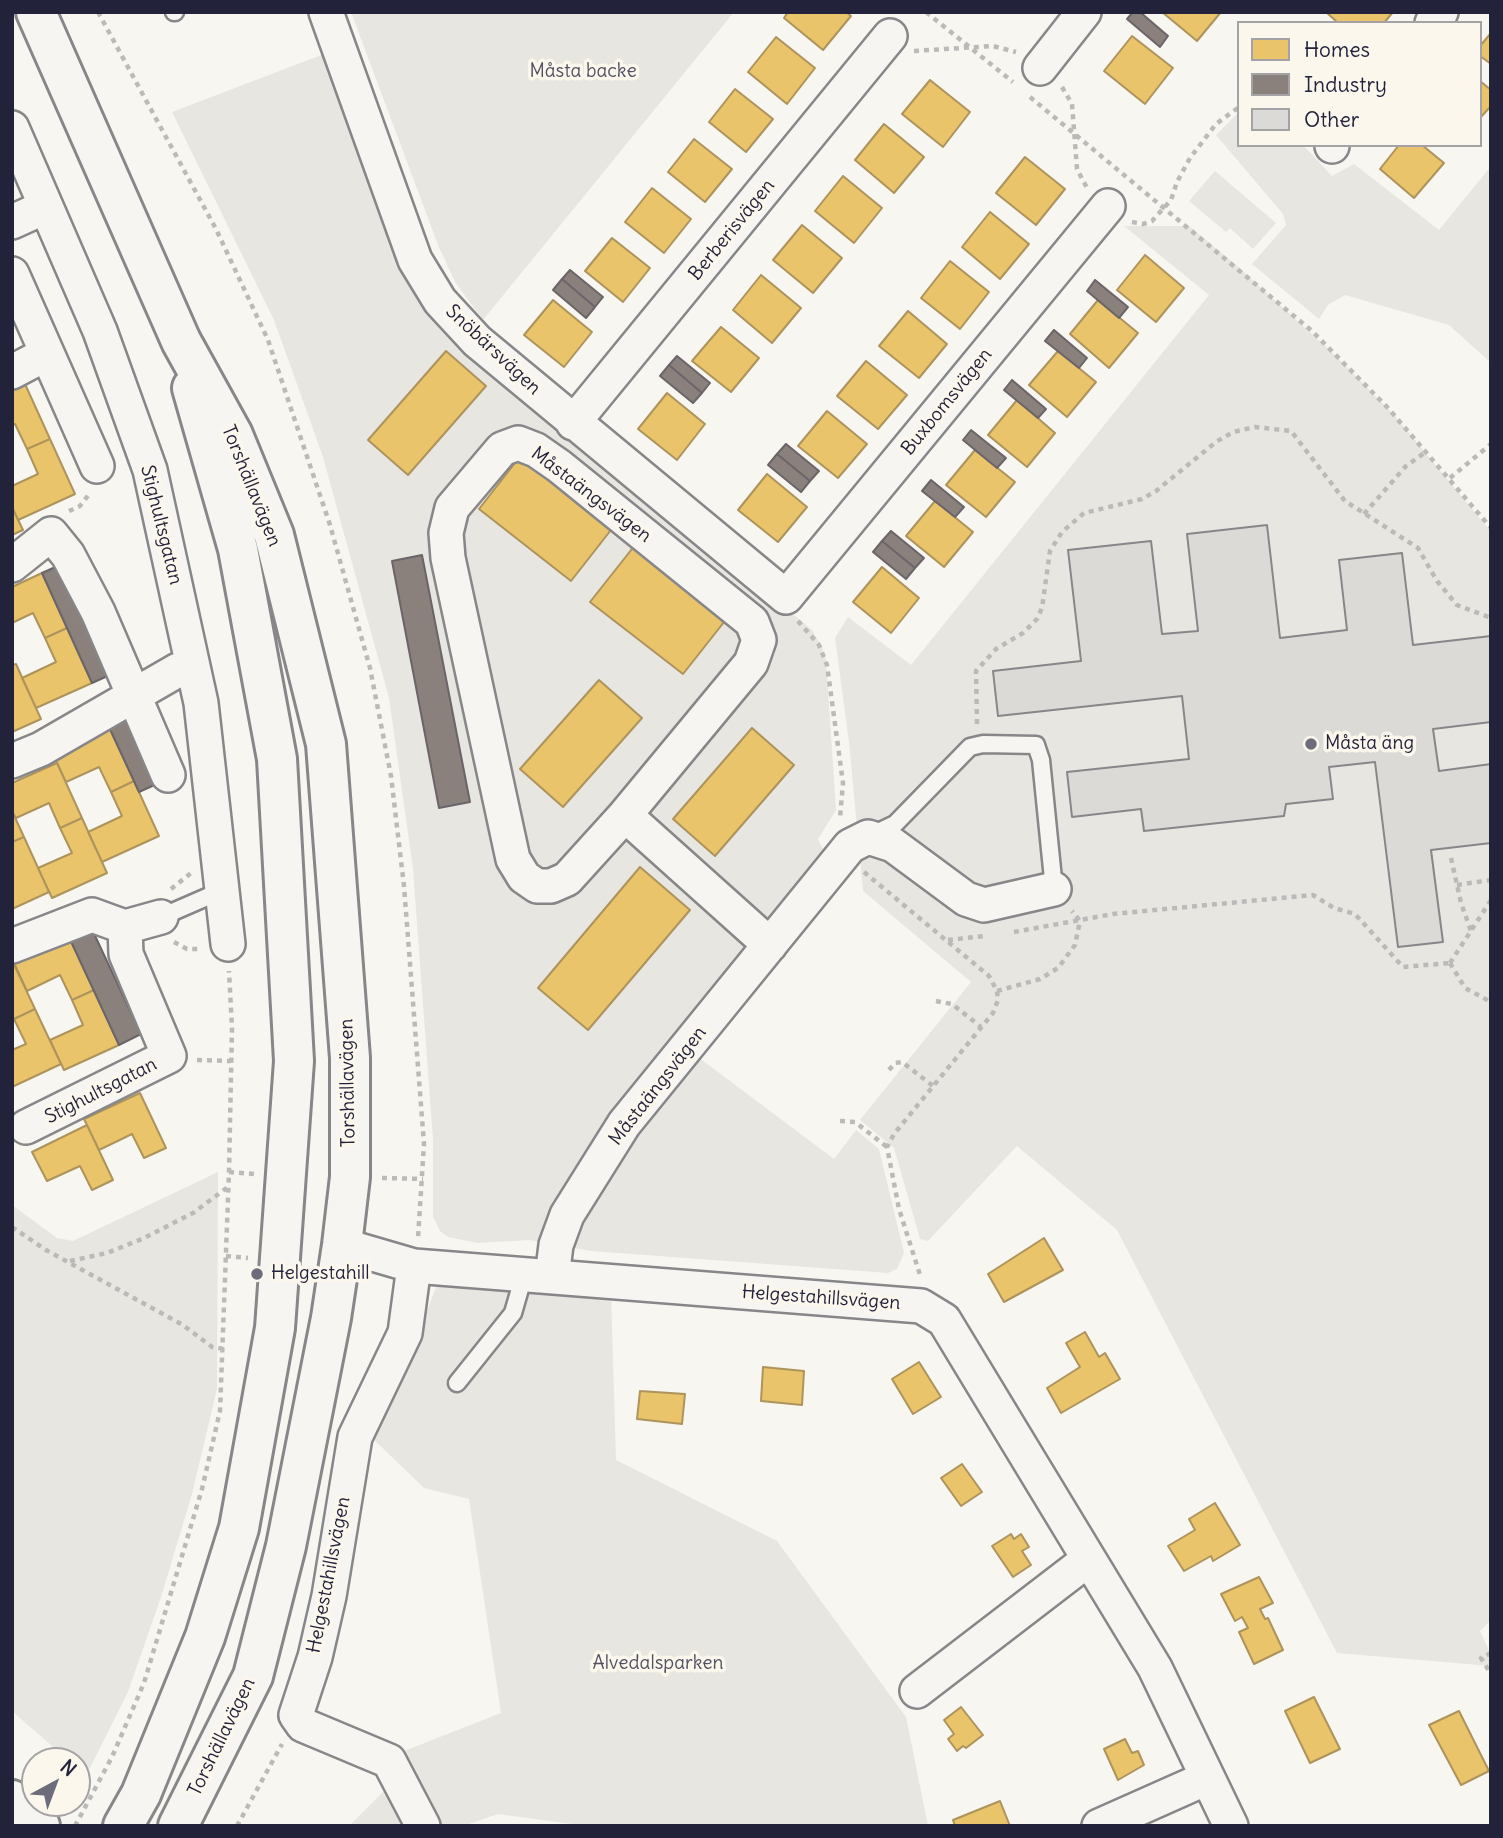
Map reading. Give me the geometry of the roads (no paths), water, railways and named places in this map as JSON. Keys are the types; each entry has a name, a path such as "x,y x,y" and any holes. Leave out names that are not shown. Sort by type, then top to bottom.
{"main road":[{"name":"Torshällavägen","path":"36,12 181,341 233,435 274,536 326,744 350,1058 350,1177 342,1245 331,1318 286,1546 253,1676 178,1826"},
{"name":"Torshällavägen","path":"123,1826 141,1794 205,1637 239,1528 275,1328 267,1250 294,1061 277,759 238,549 205,443 181,341"},
{"path":"267,1250 342,1245"}],"street":[{"name":"Snöbärsvägen","path":"326,12 415,260 427,281 469,333 573,423 786,597"},
{"path":"1040,68 1084,12"},
{"name":"Berberisvägen","path":"573,423 890,36"},
{"name":"Stighultsgatan","path":"12,128 31,213 100,331 150,470 185,666 201,703 228,944"},
{"name":"Buxbomsvägen","path":"786,597 1108,206"},
{"path":"12,274 97,466"},
{"path":"12,372 46,354"},
{"name":"Måstaängsvägen","path":"518,443 536,450 559,466 752,622 759,640 751,663 625,816 567,879 551,886 537,886 524,877 513,859 448,558 446,533 452,508 502,449 518,443"},
{"path":"12,565 51,534 74,566 168,775"},
{"path":"12,761 41,749 133,693 185,666"},
{"path":"625,816 770,945"},
{"path":"856,846 893,845 965,899 984,905 1054,889"},
{"name":"Måstaängsvägen","path":"538,1276 556,1245 567,1215 624,1124 770,945 856,846"},
{"path":"12,946 92,915 125,927 161,917"},
{"name":"Stighultsgatan","path":"26,1127 169,1056 125,954 125,927"},
{"name":"Helgestahillsvägen","path":"342,1245 414,1266 921,1306 944,1320 1155,1668 1231,1826"},
{"name":"Helgestahillsvägen","path":"414,1266 405,1333 355,1437 329,1596 296,1715 303,1725 389,1761 424,1826"},
{"path":"917,1691 1089,1559"},
{"path":"1099,1826 1207,1777"}],"lane":[{"path":"856,846 895,824 948,766 970,747 983,744 1036,745 1041,760 1054,889"},
{"path":"161,917 223,890"},
{"path":"457,1383 513,1313 538,1276"}],"place":[{"name":"Måsta äng","path":"1311,744"},
{"name":"Helgestahill","path":"257,1274"}],"park label":[{"name":"Måsta backe","path":"583,72"},
{"name":"Alvedalsparken","path":"658,1664"}]}
